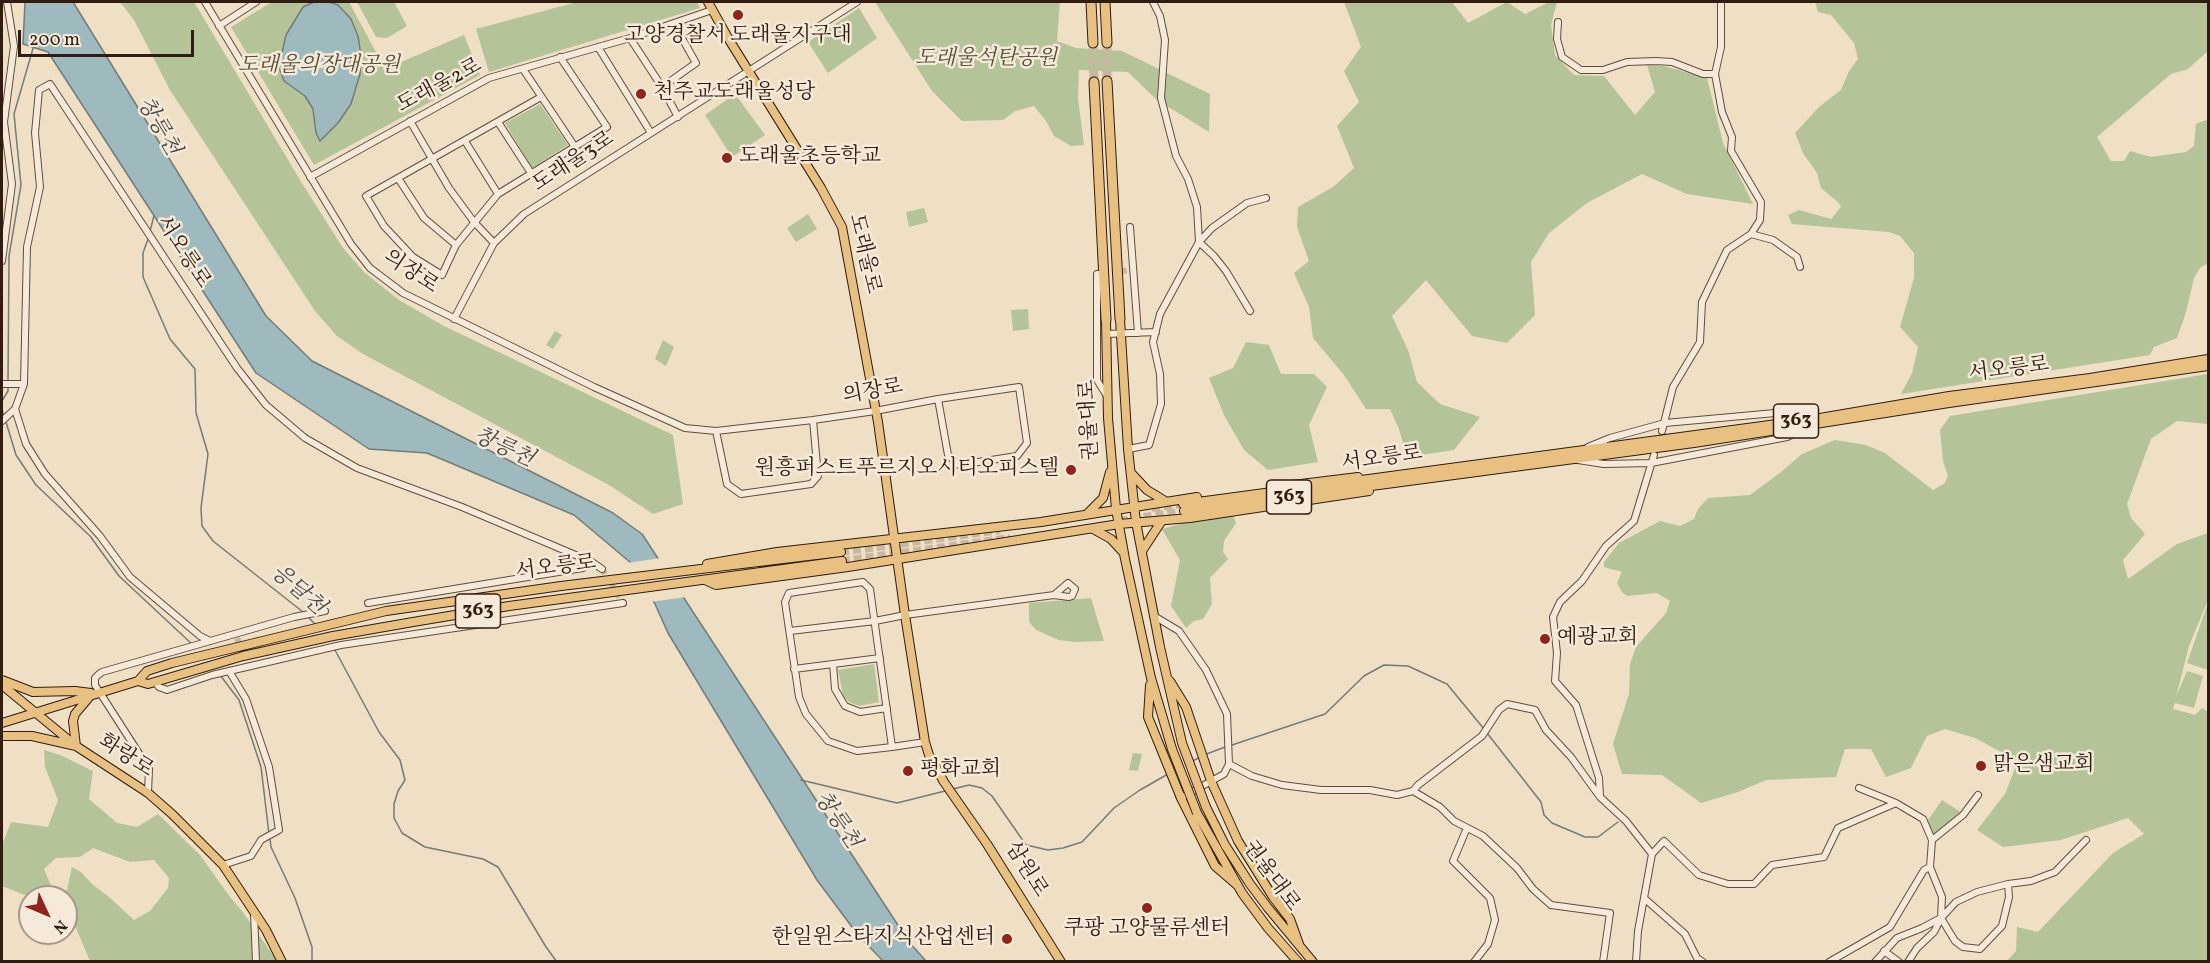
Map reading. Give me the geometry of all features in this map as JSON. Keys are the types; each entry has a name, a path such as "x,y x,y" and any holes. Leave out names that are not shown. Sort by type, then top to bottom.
{"highway":[{"path":"1091,2 1093,43"},
{"path":"1105,2 1107,43"},
{"name":"권율대로","path":"1107,81 1120,319"},
{"name":"권율대로","path":"1094,82 1106,320"}],"main road":[{"name":"도래울로","path":"708,2 822,188 842,227 896,543"},
{"name":"권율대로","path":"1120,319 1128,449 1136,522 1166,675 1182,743 1206,807 1225,845 1268,908 1313,962"},
{"name":"권율대로","path":"1106,320 1107,396 1116,509 1151,678 1172,748 1197,813 1237,885 1268,928 1298,962"},
{"name":"서오릉로","path":"2208,359 2090,378 1949,396 1814,422 1586,448 1183,507 1393,484 1574,460 1814,422 2208,366"},
{"path":"1086,514 1103,498 1112,465"},
{"path":"1131,473 1147,490 1165,501"},
{"path":"697,569 711,562 736,558 896,543 1165,501 1356,477 1382,477"},
{"path":"702,580 716,585 1119,524 1161,522 1321,500 1378,490 1393,484"},
{"path":"1142,551 1161,522"},
{"path":"1091,528 1108,537 1124,552"},
{"path":"896,543 925,742"},
{"name":"363","path":"697,569 841,552"},
{"name":"363","path":"702,580 842,561"},
{"name":"서오릉로","path":"138,681 147,671 211,653 386,611 697,569"},
{"name":"서오릉로","path":"155,682 199,668 333,636 498,608 702,580"},
{"path":"1166,675 1186,708 1211,781 1238,841 1273,897 1290,919 1299,944"},
{"path":"1151,678 1148,717 1173,779 1215,866 1237,885"},
{"name":"363","path":"2,723 96,692 138,681 148,684 155,682"},
{"path":"2,683 33,692 96,692"},
{"name":"화랑로","path":"2,683 32,712 76,746 148,793 172,814 223,866 266,930 282,962"},
{"path":"2,736 32,736 76,746 73,721 75,714 96,692"},
{"name":"삼원로","path":"925,742 929,755 944,782 987,844 1061,962"}],"street":[{"path":"2,261 12,184 4,122 15,46 8,2"},
{"name":"의장로","path":"205,2 351,244 370,268 403,293 685,428 716,431 813,420 938,399 1019,387 1027,443 1017,456 959,465 948,455 938,399"},
{"path":"219,26 256,2"},
{"name":"도래울3로","path":"454,319 494,243 524,214 857,2"},
{"path":"1153,2 1160,16 1165,40 1161,98 1176,156 1188,179 1197,207 1199,242 1226,271 1250,311"},
{"path":"1662,431 1673,387 1700,342 1702,302 1727,250 1751,234 1760,220 1761,202 1731,151 1732,137 1722,112 1715,74 1721,47 1722,2"},
{"name":"도래울2로","path":"310,177 489,78 630,38 712,10"},
{"path":"1558,22 1557,39 1562,57 1581,70 1602,70 1627,62 1656,61 1672,62 1703,74 1715,74"},
{"path":"662,87 696,63 674,24"},
{"path":"630,38 662,87 678,117"},
{"path":"598,46 651,133"},
{"path":"541,97 366,196 384,226 413,257 442,276 456,245 498,194 607,128 560,57"},
{"path":"523,69 575,147"},
{"name":"서오릉로","path":"14,411 20,384 27,247 40,186 35,133 39,90 50,84 237,368 266,405 305,438 357,468 462,507 592,562 602,569"},
{"path":"410,121 449,188 474,222 494,243"},
{"path":"498,122 531,173"},
{"path":"465,141 498,194"},
{"path":"398,178 424,218 456,245"},
{"path":"1128,449 1149,445 1161,404 1160,374 1153,342 1160,314 1199,242 1212,228 1247,203 1266,198"},
{"path":"1130,226 1131,270 1138,333"},
{"path":"1751,234 1773,240 1797,257 1800,267"},
{"path":"1101,274 1097,274 1097,380 1107,396"},
{"path":"1106,334 1156,332"},
{"path":"2,384 20,384"},
{"path":"2,421 14,411 26,444 45,474 100,536 130,577 200,636 210,641"},
{"name":"서오릉로","path":"1586,448 1610,438 1665,423 1775,413 1814,422"},
{"path":"716,431 727,484 741,494 811,484 818,476 813,420"},
{"name":"서오릉로","path":"1574,460 1604,464 1651,463 1787,437 1814,422"},
{"path":"1600,796 1599,778 1575,705 1555,681 1557,653 1553,617 1560,602 1582,581 1606,546 1634,521 1654,455"},
{"path":"368,603 583,568 592,562"},
{"path":"892,747 870,589 863,582 789,593 785,602 799,697 806,714 828,741 857,751 892,747 925,742"},
{"path":"790,631 1054,595"},
{"path":"155,682 159,687 167,690 246,665 337,646 623,603"},
{"path":"148,793 149,769 96,692 95,678 102,672 210,641 236,636 294,617 325,611"},
{"path":"1154,616 1179,631 1206,670 1227,714 1229,764 1224,774 1181,798"},
{"path":"794,669 880,658"},
{"path":"833,663 835,689 845,706 860,712 886,708"},
{"path":"223,866 251,856 261,840 279,830 269,766 246,699 227,672"},
{"path":"1229,764 1252,776 1282,785 1321,790 1370,790 1397,795 1413,791 1486,731 1499,710 1507,704 1535,710 1546,730 1571,757 1600,796 1626,821 1652,854"},
{"path":"1859,788 1896,803 1923,819 1932,840 1930,867 1942,897 1941,918 1955,940 1963,947 1980,949 2002,926 2008,897 2008,884"},
{"path":"1413,791 1440,807 1454,821 1483,836 1517,868 1533,890 1551,905 1610,913 1603,962"},
{"path":"1932,840 1963,815 1978,795"},
{"path":"1636,962 1638,931 1652,854 1664,841 1699,875 1728,884 1754,884 1772,865 1824,857 1838,828 1896,803"},
{"path":"1467,828 1453,861 1491,898 1495,920 1488,944 1474,962"},
{"path":"1908,962 1956,902 1977,892 2031,881 2055,872 2086,840"},
{"path":"1829,962 1890,927 1924,870 1930,867"},
{"path":"1645,899 1685,934 1697,958 1703,962"},
{"path":"254,912 256,962"},
{"path":"1875,962 1897,938 1941,918"},
{"path":"1884,951 1899,962"}],"green space":[{"path":"120,2 194,2 300,180 343,248 364,272 399,300 444,326 673,435 683,504 653,514 609,485 363,354 337,336 315,311 170,90 134,20"},
{"name":"도래울의장대공원","path":"272,2 349,2 385,69 464,35 480,75 314,165 231,27"},
{"path":"357,2 394,2 407,26 387,38 376,37"},
{"path":"577,2 697,2 700,8 489,72 476,29"},
{"name":"도래울석탄공원","path":"875,2 1060,2 1057,41 1076,48 1122,51 1210,94 1209,132 1157,100 1128,72 1079,70 1078,98 1084,145 1071,146 1054,136 1034,106 1015,111 1003,120 962,121 932,91"},
{"path":"1344,2 1452,2 1468,23 1507,2 1525,14 1549,2 1557,2 1551,25 1555,55 1574,75 1604,76 1635,115 1655,92 1647,65 1664,66 1707,78 1723,143 1753,204 1687,194 1642,174 1587,203 1549,233 1531,262 1535,315 1507,343 1472,336 1426,280 1392,316 1408,350 1417,382 1440,404 1480,417 1454,450 1407,457 1399,429 1390,409 1366,409 1344,375 1313,338 1309,307 1294,273 1309,261 1297,227 1298,207 1333,187 1354,168 1337,126 1359,102 1344,71 1361,47"},
{"path":"1815,2 2208,2 2208,51 2188,69 2171,74 2097,137 2111,161 2124,161 2130,151 2151,157 2186,152 2194,146 2196,124 2206,120 2208,123 2208,263 2200,268 2194,278 2177,338 2154,347 2150,355 1901,394 1912,373 1918,347 1900,327 1914,278 1914,253 1900,236 1889,232 1792,224 1788,215 1799,210 1831,219 1841,207 1821,188 1817,173 1803,153 1795,133 1820,106 1841,90 1849,71 1858,59 1854,43 1831,15 1818,12"},
{"path":"859,8 877,38 828,73 808,42"},
{"path":"735,94 765,135 732,157 705,115"},
{"path":"540,104 568,145 532,168 505,123"},
{"path":"924,208 928,222 909,227 906,212"},
{"path":"808,214 817,229 796,242 787,228"},
{"path":"1028,309 1029,329 1013,331 1011,310"},
{"path":"555,331 562,335 553,349 546,345"},
{"path":"663,340 674,347 666,366 655,359"},
{"path":"1246,342 1269,345 1281,374 1314,374 1327,387 1309,425 1318,462 1268,470 1244,450 1224,415 1209,378 1233,368"},
{"path":"2208,374 2208,424 2177,421 2151,439 2127,504 2131,518 2145,534 2123,560 2128,579 2177,544 2208,533 2208,600 2189,646 2176,697 2187,671 2203,676 2194,708 2175,703 2173,709 2195,715 2202,708 2208,712 2208,961 2007,961 2016,951 2017,927 2038,932 2113,853 2144,834 2128,818 2061,840 2003,847 1977,830 2005,794 2018,761 1975,738 1945,729 1927,736 1911,768 1886,777 1871,749 1845,749 1836,777 1766,780 1738,792 1701,803 1662,775 1622,774 1613,744 1629,694 1630,664 1636,647 1666,613 1670,601 1657,593 1627,596 1622,592 1617,583 1622,572 1604,567 1604,562 1619,543 1660,521 1680,526 1694,519 1698,509 1708,498 1750,495 1802,454 1835,440 1866,445 1885,453 1933,490 1945,483 1948,476 1943,461 1940,430 1950,416"},
{"path":"1227,511 1233,515 1236,523 1224,541 1223,552 1228,559 1210,578 1212,604 1203,619 1194,621 1186,628 1171,606 1180,560 1162,529"},
{"path":"1091,598 1104,641 1059,640 1036,630 1029,622 1029,603"},
{"path":"2208,603 2208,670 2187,663"},
{"path":"874,664 879,702 859,706 849,702 843,695 838,670"},
{"path":"44,750 93,771 89,799 117,823 137,827 158,814 200,855 277,961 90,961 78,933 78,885 68,885 72,867 81,872 134,920 150,911 168,888 169,878 154,860 130,862 93,848 80,857 56,858 44,869 51,885 18,885 18,892 2,886 2,845 11,822 48,827 58,800 45,767"},
{"path":"1133,753 1142,754 1138,771 1129,770"},
{"path":"1942,800 1962,813 1933,837 1928,820"}],"water":[{"path":"25,2 73,2 266,316 312,361 613,513 642,534 909,942 926,961 883,961 858,935 817,880 668,633 655,604 631,563 574,515 427,453 369,449 256,373 48,52 23,44"},
{"path":"314,2 329,2 338,5 351,19 358,36 361,56 360,74 351,104 338,123 320,141 316,133 313,109 305,96 284,81 279,67 286,35 303,7"}],"pier":[{"path":"661,558 686,597 650,602 627,563"}],"waterway":[{"path":"8,381 9,256 21,185 14,114 34,45"},
{"name":"응달천","path":"150,231 154,216"},
{"name":"응달천","path":"148,239 143,253 143,277 170,339 195,369 196,413 208,454 201,508 202,526 213,541 303,612"},
{"path":"2,401 8,391 8,386"},
{"path":"2,409 4,417"},
{"path":"6,422 16,455 36,485 90,536 119,576 193,645"},
{"name":"응달천","path":"309,618 316,625"},
{"name":"응달천","path":"335,650 379,732 400,760 405,780 394,804 394,818 402,833 425,847 483,859 498,867 557,962"},
{"path":"1229,746 1325,714 1364,676 1384,665 1408,666 1447,684 1484,729"},
{"path":"220,675 239,700 261,767 269,834"},
{"path":"1487,733 1541,802 1544,815 1552,823 1585,837 1598,837 1618,822"},
{"path":"1204,755 1225,747"},
{"path":"1191,762 1200,757"},
{"path":"953,789 969,785 982,788 992,796 1026,845 1048,850 1082,842 1114,808 1168,774"},
{"name":"창릉천","path":"801,780 897,803 945,791"},
{"path":"270,839 271,847 295,898 312,947 312,962"}],"tunnel":[{"path":"1093,43 1094,82"},
{"path":"1107,43 1107,81"},
{"path":"1103,274 1129,270"},
{"path":"1152,508 1183,504"},
{"path":"1120,521 1184,511"},
{"path":"841,552 1000,530"},
{"path":"842,561 1010,538"},
{"path":"602,569 623,603"},
{"path":"237,638 246,663"}],"place":[{"name":"고양경찰서 도래울지구대","path":"738,15"},
{"name":"천주교도래울성당","path":"641,94"},
{"name":"도래울초등학교","path":"727,158"},
{"name":"원흥퍼스트푸르지오시티오피스텔","path":"1071,470"},
{"name":"예광교회","path":"1545,639"},
{"name":"맑은샘교회","path":"1981,766"},
{"name":"평화교회","path":"908,771"},
{"name":"쿠팡 고양물류센터","path":"1147,908"},
{"name":"한일윈스타지식산업센터","path":"1007,939"}]}
